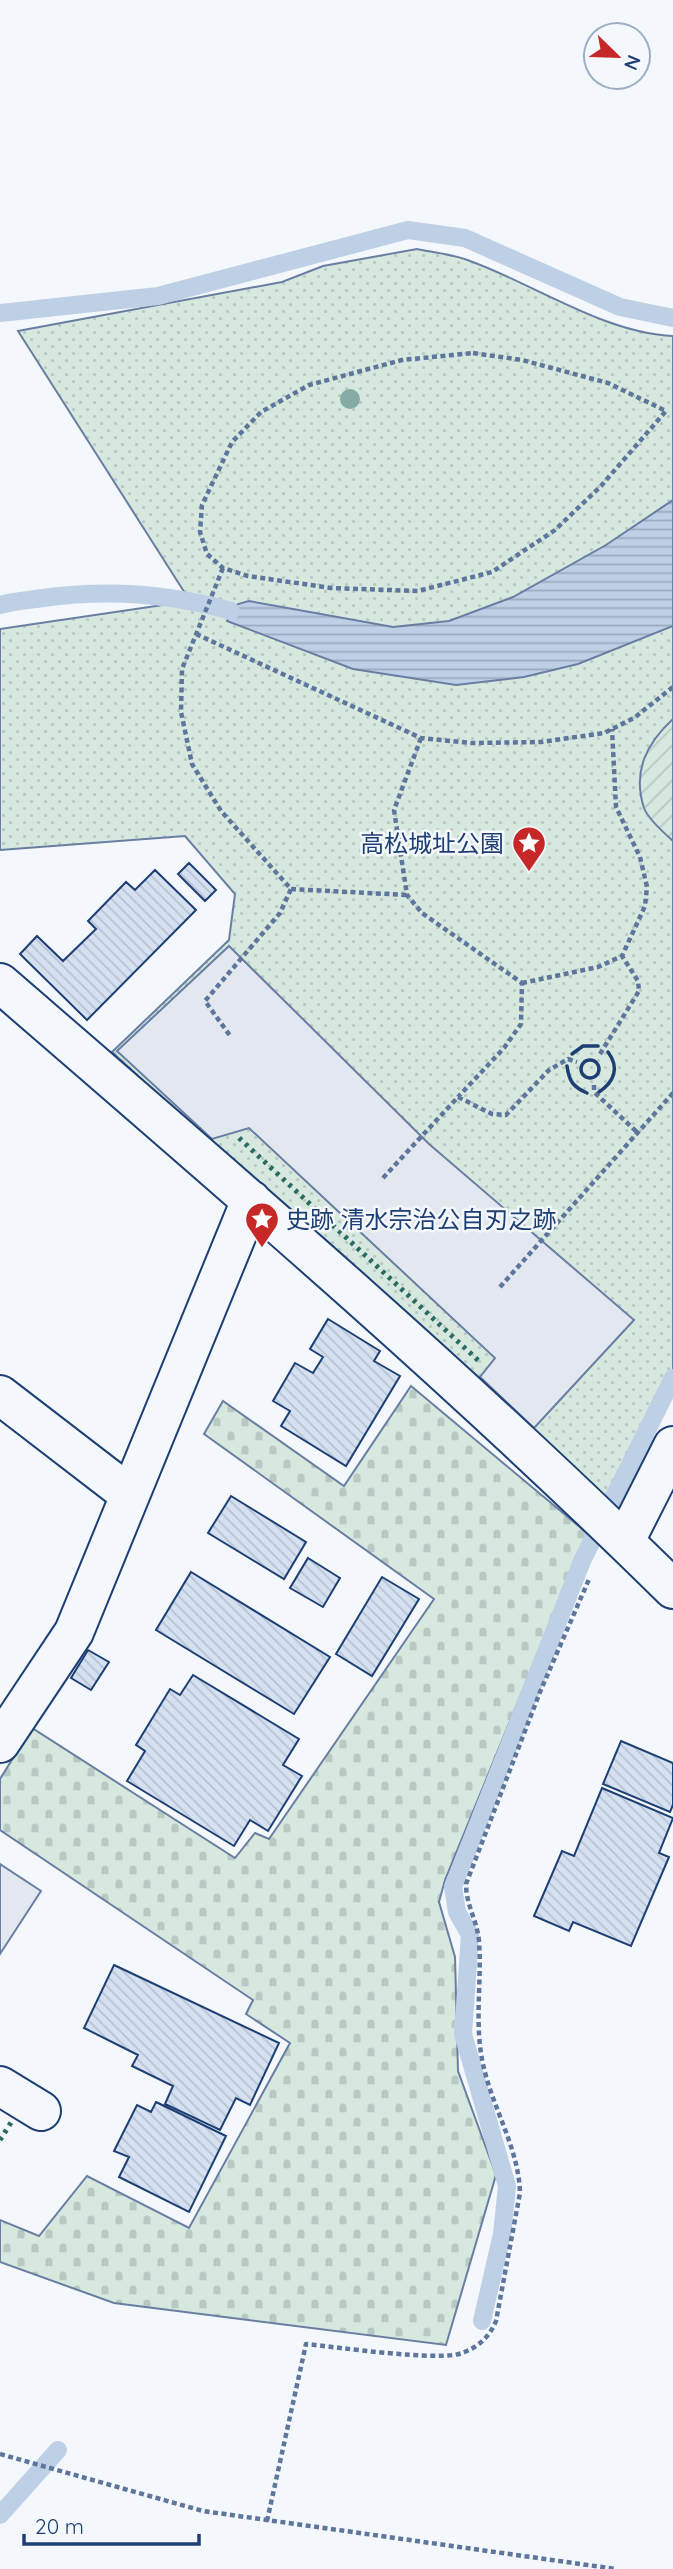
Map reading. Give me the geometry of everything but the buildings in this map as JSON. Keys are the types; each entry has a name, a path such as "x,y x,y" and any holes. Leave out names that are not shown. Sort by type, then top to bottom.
{"street":[{"path":"0,982 251,1200 618,1534 673,1589"},
{"path":"0,1743 74,1632 251,1200"},
{"path":"0,1395 130,1495"},
{"path":"618,1534 673,1446"},
{"path":"0,2087 41,2111"}],"path":[{"path":"666,411 608,383 522,360 474,352 402,360 309,385 261,412 232,442 202,505 200,532 207,554 223,568 248,576 331,588 418,591 492,572 555,530 601,486 666,411 673,408"},
{"path":"223,568 182,669 181,712 192,764 221,811 291,889 407,895"},
{"path":"196,634 421,738 471,743 541,742 604,733 634,718 673,687"},
{"path":"421,738 394,810 407,895 422,913 522,983 598,967 622,957 645,906 647,887 640,857 616,807 612,729"},
{"path":"231,1037 205,1001 280,913 291,889"},
{"path":"600,1054 639,992 638,981 622,957"},
{"path":"383,1178 504,1048 521,1024 522,983"},
{"path":"458,1097 492,1114 506,1115 550,1070 568,1059 577,1062"},
{"path":"594,1085 594,1092 638,1133"},
{"path":"500,1287 673,1093"},
{"path":"267,2521 306,2344 425,2354 461,2354 490,2337 496,2321 520,2193 520,2172 496,2111 483,2063 477,2011 477,1928 466,1901 466,1884 540,1692 618,1534"},
{"path":"0,2454 203,2511 616,2569"}],"green space":[{"name":"高松城址公園","path":"417,249 470,261 621,326 673,336 673,1370 604,1505 112,1052 229,940 235,894 185,836 0,850 0,629 190,601 18,331 282,282 323,266"},
{"path":"673,719 673,841 646,812 640,782 641,770 649,748"},
{"path":"411,1386 587,1533 445,1880 439,1902 455,1957 458,2071 496,2175 446,2345 114,2303 0,2262 0,2220 39,2236 87,2176 189,2228 290,2043 246,2014 253,2000 0,1830 0,1779 32,1728 235,1858 255,1833 269,1839 434,1599 204,1434 223,1401 344,1486"}],"shaded area":[{"path":"229,946 429,1144 634,1320 534,1428 480,1377 495,1358 249,1128 212,1139 117,1051"},
{"path":"0,1864 41,1891 0,1954"}],"water":[{"path":"673,500 673,626 578,664 524,677 456,685 353,669 227,621 238,604 249,601 393,627 449,621 513,597 606,545"}],"waterway":[{"path":"0,313 158,296 408,230 465,238 620,307 673,318"},
{"path":"0,605 67,595 114,593 184,600 231,611"},
{"path":"482,2321 502,2234 507,2186 463,2034 470,1935 457,1912 453,1887 582,1561 673,1378"},
{"path":"0,2515 58,2450"}],"hedge":[{"path":"239,1138 481,1363"},
{"path":"0,2140 12,2121"}],"wall":[{"path":"572,1054 583,1046 598,1046"},
{"path":"599,1092 614,1074 614,1064 608,1052"},
{"path":"586,1060 594,1060 599,1069 597,1076 586,1078 581,1073 581,1065 586,1060"},
{"path":"567,1066 572,1083 587,1093"}],"place":[{"name":"高松城址公園","path":"529,873"},
{"name":"史跡 清水宗治公自刃之跡","path":"262,1249"}]}
